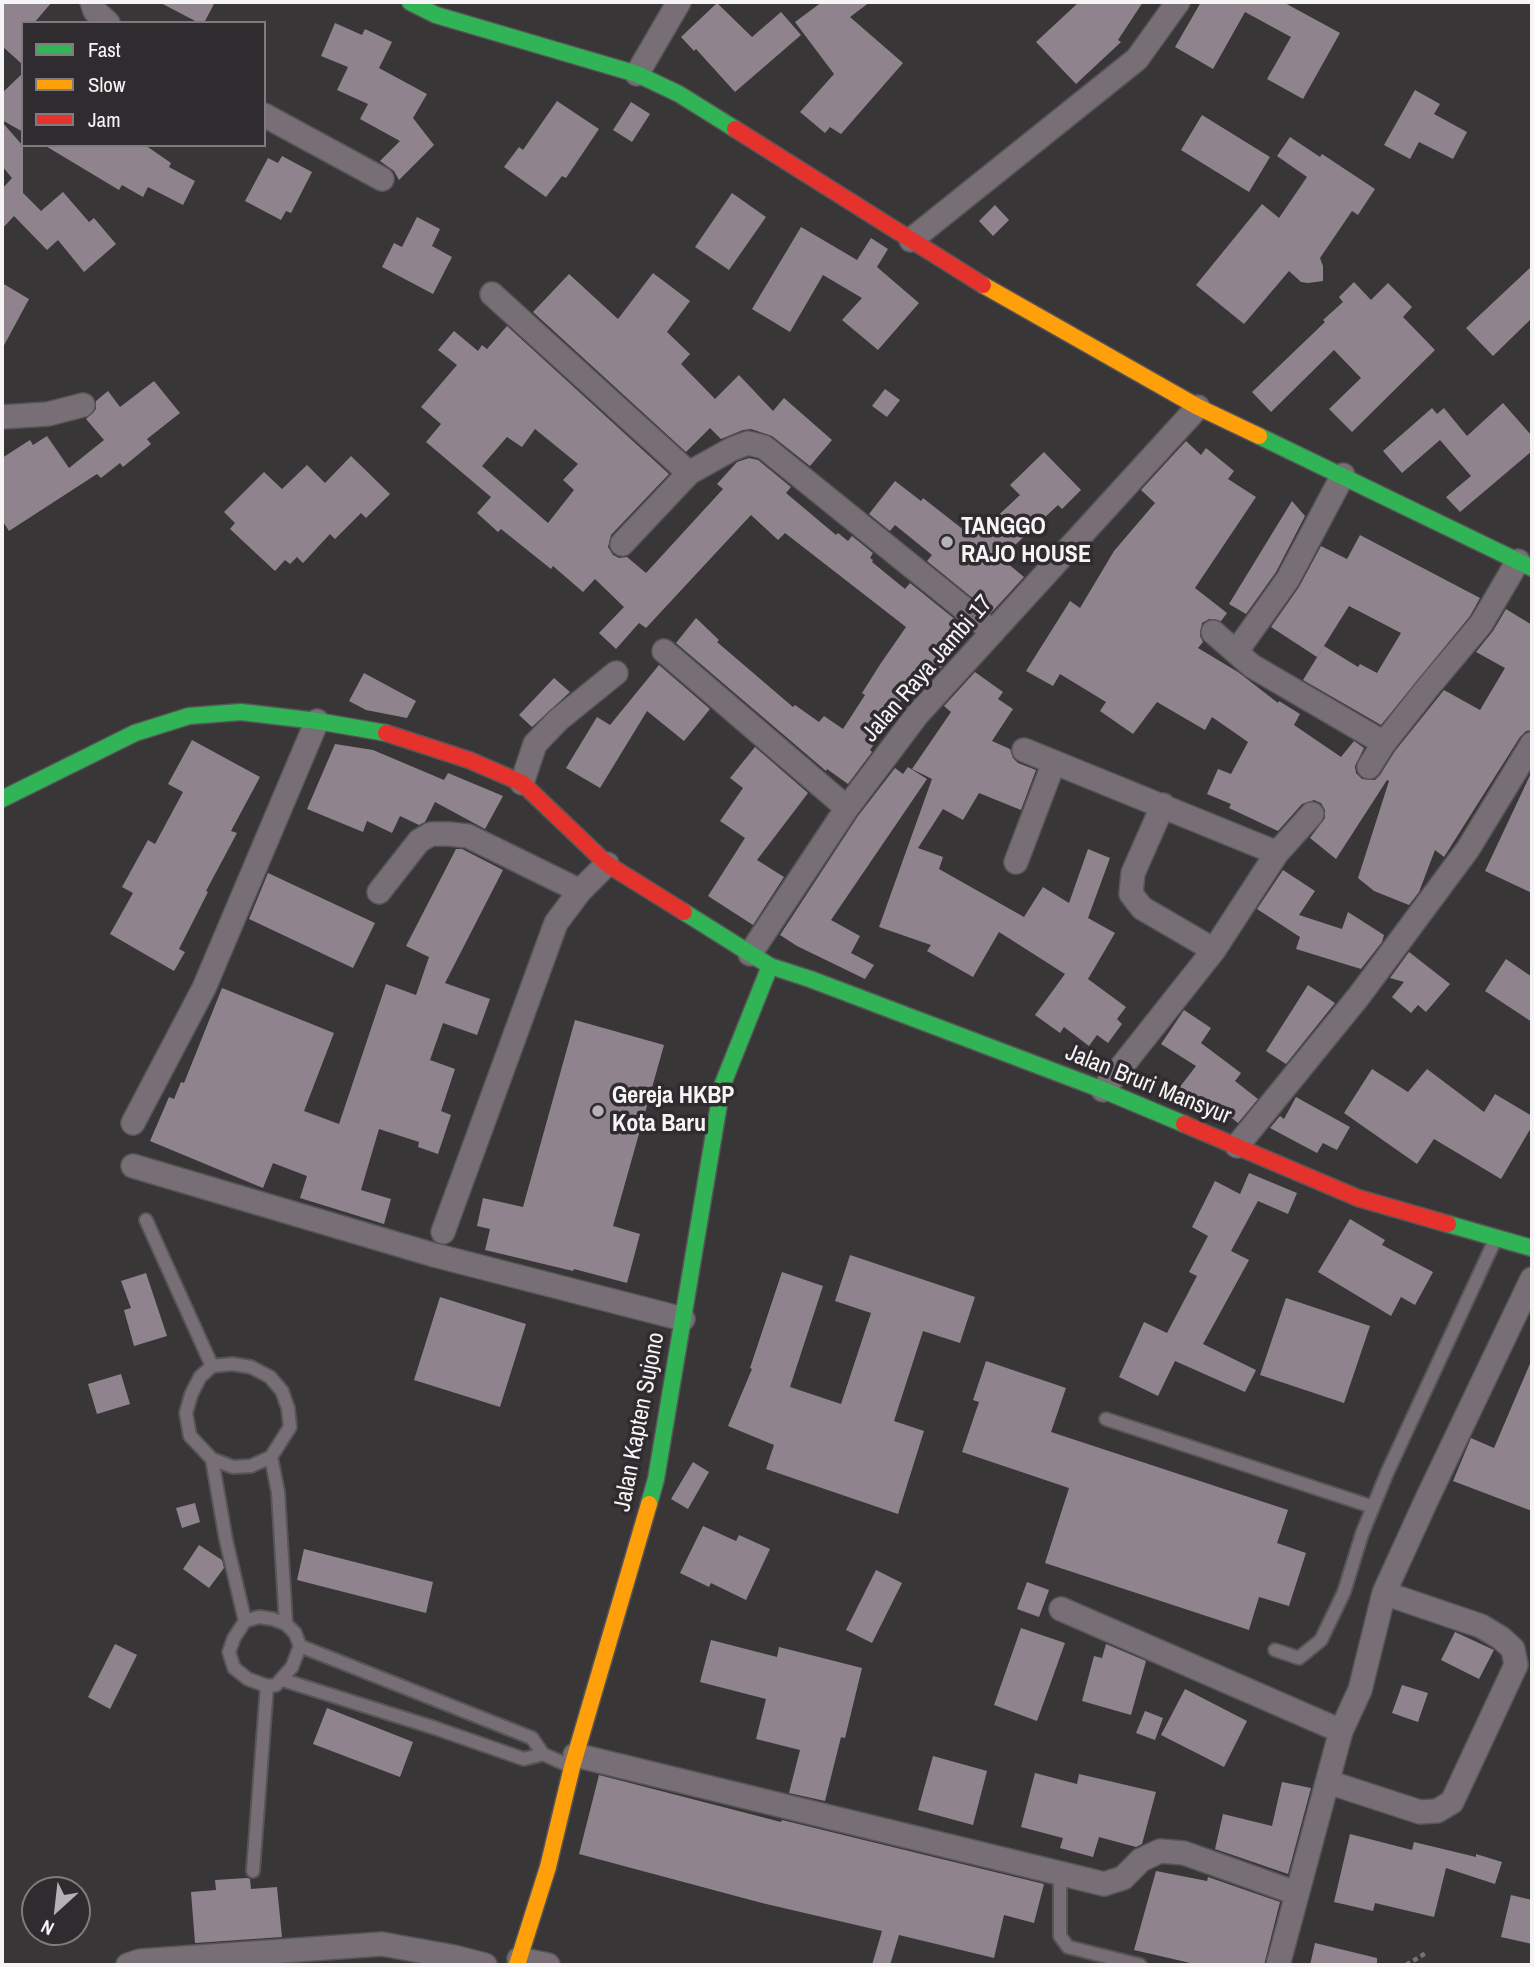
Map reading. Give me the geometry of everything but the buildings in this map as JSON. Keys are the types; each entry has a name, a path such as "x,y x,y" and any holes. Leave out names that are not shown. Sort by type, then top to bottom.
{"street":[{"path":"92,2 95,11 106,21"},
{"path":"410,2 436,15 637,74 679,94 1008,301 1198,407 1525,564 1481,624 1384,743 1369,767"},
{"path":"637,74 679,2"},
{"path":"911,240 1137,60 1178,2"},
{"path":"266,116 382,179"},
{"path":"492,294 689,473"},
{"path":"2,417 48,414 83,405"},
{"name":"Jalan Raya Jambi 17","path":"760,960 847,808 917,715 1198,407"},
{"path":"622,544 689,473 748,443 764,447 993,632"},
{"path":"1236,652 1289,579 1343,475"},
{"path":"1213,632 1252,666 1384,743"},
{"path":"664,651 847,808"},
{"path":"2,799 135,733 189,716 241,712 394,734 469,760 522,783 535,744 558,720 616,673"},
{"path":"133,1123 204,988 317,721"},
{"path":"1237,1146 1359,996 1468,849 1532,744"},
{"path":"1024,750 1277,853"},
{"path":"1016,862 1054,762"},
{"name":"Jalan Bruri Mansyur","path":"522,783 607,864 760,960 1103,1090 1358,1198 1532,1248"},
{"path":"1163,805 1133,873 1131,894 1142,908 1214,950"},
{"path":"1103,1090 1214,950 1277,853 1312,814"},
{"path":"379,892 419,841 431,834 468,836 580,891"},
{"path":"443,1231 556,923 580,891 607,864"},
{"name":"Jalan Kapten Sujono","path":"518,1962 548,1867 573,1761 656,1479 722,1086 760,960"},
{"path":"134,1166 434,1255 683,1319"},
{"path":"1278,1965 1341,1731 1360,1690 1384,1593 1532,1279"},
{"path":"1328,1782 1420,1812 1437,1811 1452,1802 1516,1665 1513,1649 1481,1626 1384,1593"},
{"path":"1061,1609 1341,1731"},
{"path":"573,1761 1104,1884 1123,1878 1141,1860 1160,1852 1184,1853 1296,1893"},
{"path":"128,1965 140,1961 281,1959 382,1944 485,1965"},
{"path":"518,1962 548,1965"}],"lane":[{"path":"146,1220 212,1366"},
{"path":"1275,1650 1299,1658 1321,1640 1344,1592 1373,1507 1496,1237"},
{"path":"232,1364 251,1367 270,1377 282,1391 288,1408 290,1427 271,1457 251,1466 233,1467 212,1459 190,1436 186,1413 191,1395 200,1377 212,1366 232,1364"},
{"path":"1106,1419 1373,1507"},
{"path":"271,1457 278,1492 286,1624"},
{"path":"212,1459 226,1540 246,1622"},
{"path":"260,1617 273,1619 286,1624 295,1633 300,1646 292,1667 276,1685 267,1686 248,1679 234,1668 229,1652 234,1638 246,1622 260,1617"},
{"path":"300,1646 532,1738 543,1754"},
{"path":"283,1680 524,1759 543,1754 573,1761"},
{"path":"253,1871 267,1686"},
{"path":"435,1728 443,1704"},
{"path":"1060,1873 1060,1936 1068,1947 1140,1965"}],"path":[{"path":"1406,1965 1426,1953"}],"traffic: fast":[{"path":"410,2 436,15 637,74 679,94 735,129"},
{"path":"1259,436 1532,568"},
{"path":"2,799 135,733 189,716 241,712 386,733"},
{"path":"684,912 770,966 1103,1090 1184,1124"},
{"path":"649,1504 656,1479 722,1086 770,966"},
{"path":"1448,1224 1532,1248"}],"traffic: slow":[{"path":"983,285 1198,407 1259,436"},
{"path":"517,1965 548,1867 572,1767 649,1504"}],"traffic: jam":[{"path":"735,129 983,285"},
{"path":"386,733 469,760 522,783 607,864 684,912"},
{"path":"1184,1124 1358,1198 1448,1224"}],"place":[{"name":"TANGGO RAJO HOUSE","path":"947,542"},
{"name":"Gereja HKBP Kota Baru","path":"598,1111"}]}
